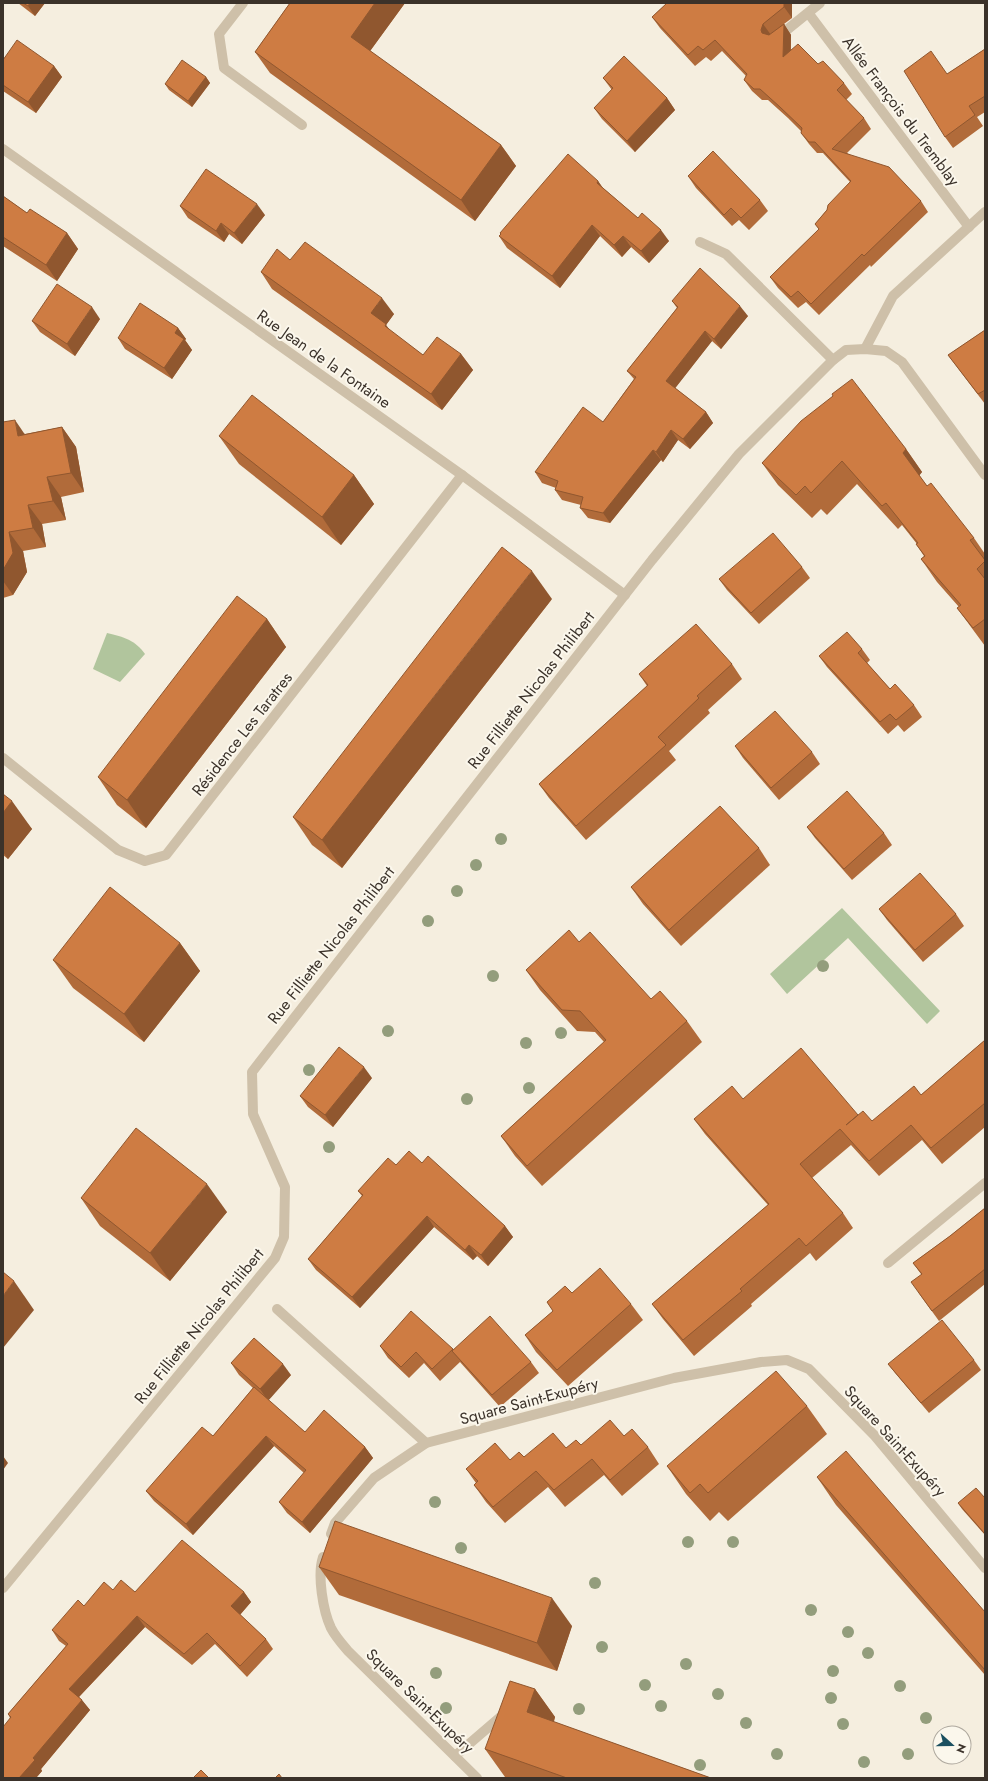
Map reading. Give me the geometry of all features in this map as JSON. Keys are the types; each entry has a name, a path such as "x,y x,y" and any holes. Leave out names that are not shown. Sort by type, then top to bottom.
{"street":[{"path":"243,3 219,34 224,68 302,125"},
{"path":"775,40 809,14 820,3"},
{"name":"Allée François du Tremblay","path":"809,14 969,227"},
{"name":"Rue Jean de la Fontaine","path":"3,149 462,475 625,595"},
{"path":"865,349 893,296 985,212"},
{"path":"700,242 726,254 833,360"},
{"name":"Rue Filliette Nicolas Philibert","path":"3,1588 275,1258 284,1237 285,1187 253,1114 252,1072 652,560 739,454 833,360 846,350 865,349 886,351 902,362 985,475"},
{"name":"Résidence Les Taratres","path":"3,758 118,850 145,861 166,855 462,475"},
{"path":"888,1263 985,1183"},
{"path":"277,1309 426,1444"},
{"name":"Square Saint-Exupéry","path":"477,1778 348,1651 331,1629 323,1602 321,1564 336,1522 374,1478 426,1444 674,1378 761,1362 787,1360 809,1369 875,1436 985,1568"},
{"path":"455,1756 508,1710"}],"green space":[{"path":"107,633 133,642 145,654 120,682 93,669"},
{"path":"842,908 940,1011 927,1024 848,938 787,994 770,974"}],"building":[{"path":"23,3 30,3 28,6"},
{"path":"290,3 375,3 351,37 501,145 461,200 255,52"},
{"path":"667,3 784,3 784,7 763,24 761,30 762,33 769,35 784,24 783,57 798,44 818,64 823,61 844,83 837,90 864,118 832,149 889,167 921,201 864,256 862,254 811,304 798,291 791,297 770,277 819,229 815,224 827,210 828,205 851,181 815,142 809,142 801,133 802,128 780,107 760,89 754,89 744,80 747,74 715,40 703,50 698,46 688,55 652,17"},
{"path":"17,40 54,66 28,102 3,85 3,60"},
{"path":"985,49 985,96 969,106 975,115 945,137 904,71 931,51 947,74"},
{"path":"624,56 667,98 627,141 594,108 613,88 603,78"},
{"path":"182,60 206,77 188,101 165,84"},
{"path":"713,151 760,200 741,218 731,208 724,215 688,176"},
{"path":"568,154 598,181 597,183 638,218 642,213 661,230 641,251 623,236 614,245 592,225 552,276 499,236"},
{"path":"206,169 257,204 234,233 221,223 216,231 180,206"},
{"path":"3,196 27,213 30,209 67,233 46,265 3,237"},
{"path":"305,242 382,298 371,313 386,324 385,326 423,355 437,337 461,354 431,394 261,272 277,249 290,260"},
{"path":"700,268 740,306 714,339 705,331 666,381 706,412 683,439 671,430 656,452 653,450 603,513 580,508 583,497 555,490 558,481 535,472 583,407 603,422 636,377 627,371 678,307 672,301"},
{"path":"57,284 92,307 67,344 32,321"},
{"path":"140,303 178,328 175,333 184,339 164,368 118,338"},
{"path":"985,330 985,390 978,394 948,355"},
{"path":"852,379 906,449 903,453 927,486 931,483 974,538 970,540 985,560 977,569 985,579 985,619 973,628 957,608 961,605 921,559 925,556 916,544 918,543 886,503 882,506 842,461 811,493 805,486 796,495 762,463 801,421"},
{"path":"252,395 354,475 322,517 219,436"},
{"path":"15,420 18,436 62,427 71,473 47,477 53,501 28,505 33,528 9,532 13,553 3,570 3,422"},
{"path":"773,533 802,567 751,613 719,579"},
{"path":"502,547 532,571 322,840 293,817"},
{"path":"237,596 267,619 127,800 98,777"},
{"path":"696,624 732,664 697,696 699,698 658,737 666,745 576,826 539,784 648,685 639,674"},
{"path":"847,632 862,649 858,653 890,689 895,684 914,705 896,720 890,714 880,722 819,656"},
{"path":"775,711 812,752 771,788 735,746"},
{"path":"847,791 884,833 844,869 807,827"},
{"path":"3,794 12,801 3,813"},
{"path":"720,806 759,848 669,930 631,887"},
{"path":"920,873 956,914 915,950 879,909"},
{"path":"110,887 180,943 124,1014 53,960"},
{"path":"569,930 579,942 590,932 651,999 660,991 687,1021 527,1166 501,1136 606,1040 580,1011 562,1010 526,970"},
{"path":"985,1040 985,1103 931,1148 911,1125 869,1161 840,1129 800,1164 843,1213 806,1246 799,1238 740,1289 742,1291 683,1340 652,1304 769,1204 694,1119 732,1086 743,1099 801,1048 858,1115 846,1125 863,1111 872,1121 914,1086 921,1095"},
{"path":"339,1047 364,1067 325,1115 300,1096"},
{"path":"136,1128 207,1184 150,1253 81,1198"},
{"path":"409,1151 422,1163 428,1156 505,1226 481,1255 469,1245 465,1250 427,1216 352,1297 308,1259 363,1195 358,1191 388,1158 396,1165"},
{"path":"985,1208 985,1269 932,1311 911,1282 922,1274 913,1263"},
{"path":"600,1268 631,1304 557,1370 525,1335 553,1311 547,1302 565,1286 572,1293"},
{"path":"3,1272 14,1281 3,1296"},
{"path":"411,1311 453,1349 432,1369 416,1352 401,1367 380,1346"},
{"path":"490,1316 531,1362 492,1395 452,1351"},
{"path":"942,1320 974,1360 921,1403 888,1364"},
{"path":"254,1338 283,1364 260,1389 231,1363"},
{"path":"776,1371 807,1406 708,1493 700,1484 690,1493 667,1466"},
{"path":"254,1387 305,1432 324,1410 365,1447 302,1522 279,1502 306,1470 266,1436 186,1524 146,1491 202,1427 213,1436"},
{"path":"610,1420 624,1436 632,1429 648,1447 610,1480 592,1459 554,1490 536,1471 493,1507 474,1485 478,1481 466,1469 495,1443 510,1460 519,1452 524,1457 553,1433 566,1448 576,1440 581,1445"},
{"path":"846,1451 985,1612 985,1670 817,1477"},
{"path":"976,1488 985,1498 985,1534 958,1503"},
{"path":"335,1521 552,1598 537,1643 319,1567"},
{"path":"182,1540 244,1592 231,1606 266,1639 240,1666 207,1633 184,1654 137,1616 69,1689 82,1700 33,1758 35,1760 19,1778 3,1778 3,1727 11,1717 8,1714 68,1644 52,1630 78,1600 84,1606 104,1582 113,1590 121,1580 135,1592"},
{"path":"510,1681 535,1689 527,1712 711,1778 567,1778 485,1749"},
{"path":"201,1770 209,1778 193,1778"},
{"path":"279,1774 282,1778 275,1778"}]}
